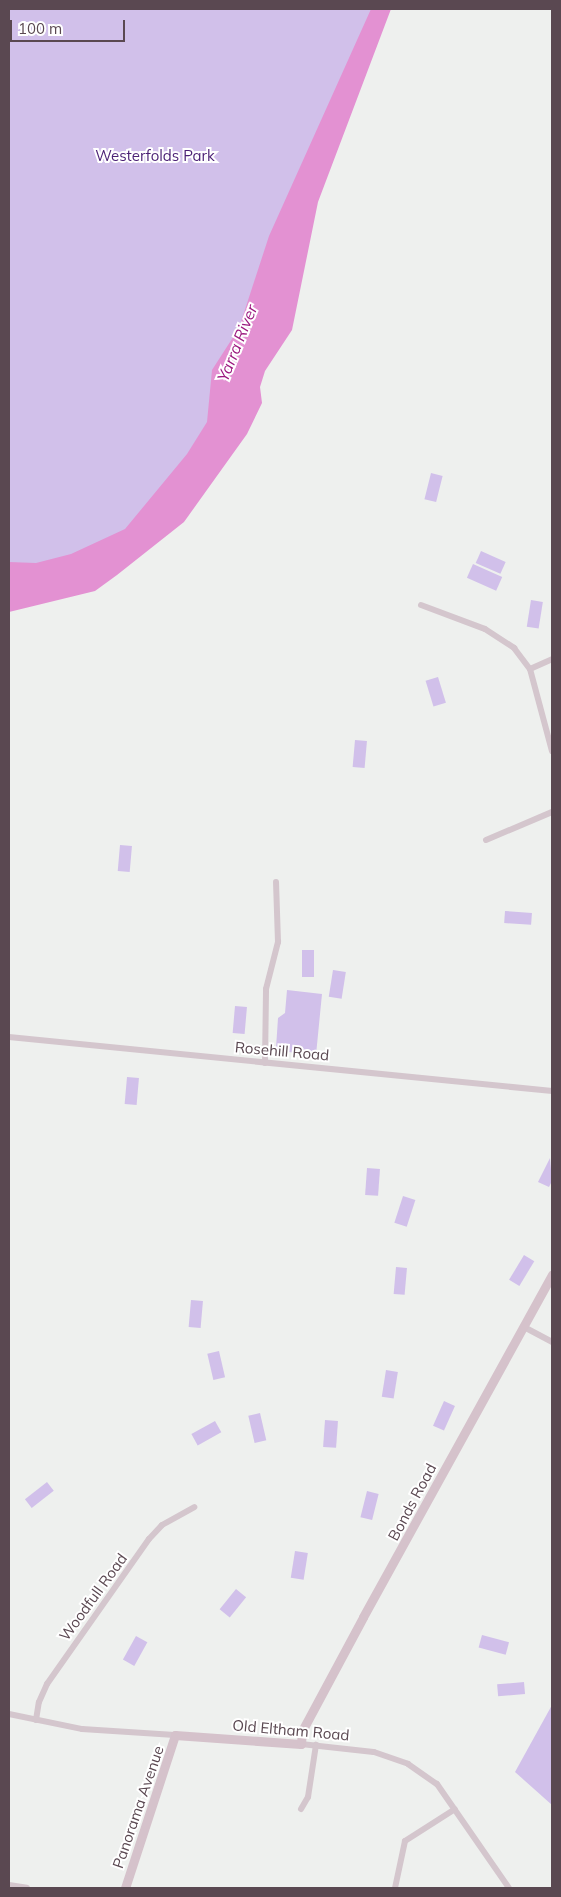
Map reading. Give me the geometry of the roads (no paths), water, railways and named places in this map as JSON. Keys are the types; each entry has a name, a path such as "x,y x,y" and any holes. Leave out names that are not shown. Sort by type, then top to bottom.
{"street":[{"path":"421,605 485,629 514,648 530,669 552,751"},
{"path":"530,669 552,659"},
{"path":"486,840 552,812"},
{"path":"266,1062 266,989 278,942 276,882"},
{"name":"Rosehill Road","path":"9,1037 552,1091"},
{"name":"Bonds Road","path":"301,1744 307,1722 363,1617 552,1275"},
{"path":"524,1327 552,1342"},
{"name":"Woodfull Road","path":"36,1720 39,1702 47,1684 149,1539 162,1524 194,1507"},
{"name":"Old Eltham Road","path":"9,1714 82,1730 316,1745 374,1752 408,1764 438,1784 509,1888"},
{"name":"Panorama Avenue","path":"125,1888 175,1735"},
{"path":"301,1809 308,1797 316,1745"},
{"path":"395,1888 403,1844 455,1809"},
{"path":"9,1885 27,1888"}],"water":[{"name":"Yarra River","path":"371,9 391,9 318,202 292,330 265,371 260,387 262,403 247,434 184,522 117,575 95,591 9,612 9,562 36,563 71,554 125,529 187,454 207,422 212,370 239,328 269,236"}],"park label":[{"name":"Westerfolds Park","path":"155,156"}]}
